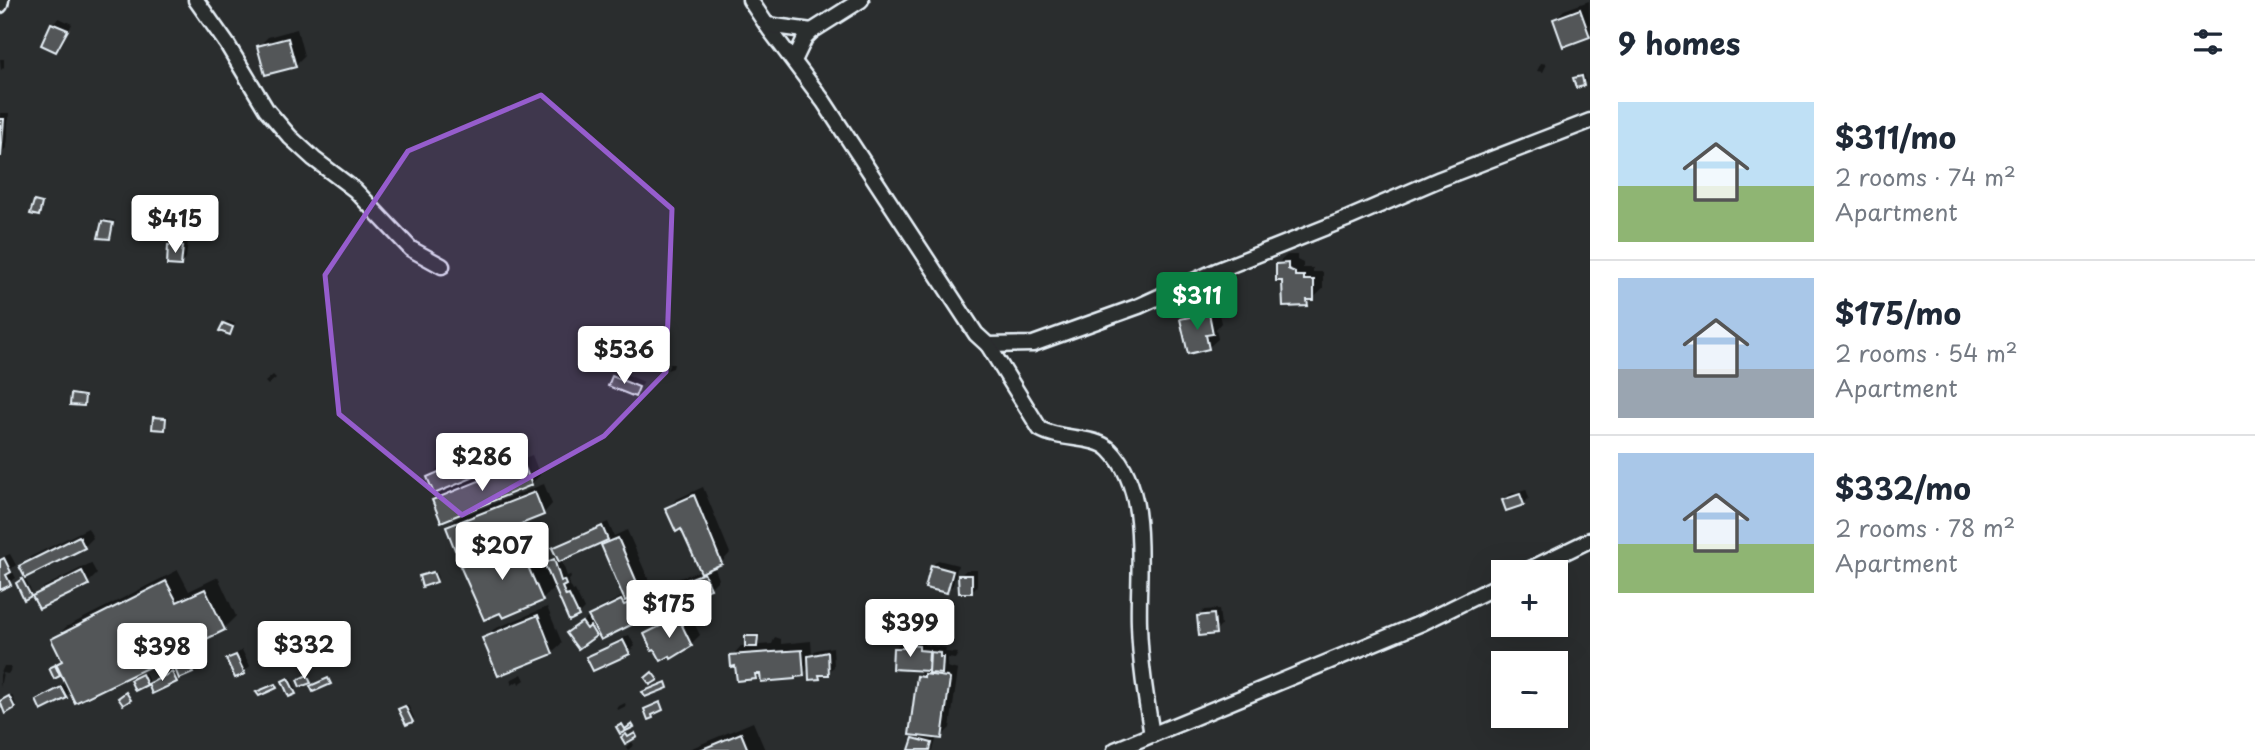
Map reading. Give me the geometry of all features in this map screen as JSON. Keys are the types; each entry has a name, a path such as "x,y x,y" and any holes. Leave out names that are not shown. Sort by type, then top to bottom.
{"street":[{"path":"196,0 266,108 290,137 355,190 411,250 442,266"},
{"path":"750,0 824,102 976,334 988,345 1040,429 1050,435 1068,439 1096,441 1109,448 1120,463 1132,488 1140,546 1140,647 1152,735"},
{"path":"794,61 805,38 812,31 861,0"},
{"path":"766,25 812,31"},
{"path":"988,345 1033,344 1139,306 1216,271 1440,179 1590,121"},
{"path":"1549,560 1590,540"},
{"path":"1115,750 1422,623 1491,589"}],"highlighted area":[{"path":"541,95 672,209 666,372 604,436 462,515 339,414 325,275 408,151"}],"building":[{"path":"1580,9 1590,37 1563,47 1553,19"},
{"path":"51,23 68,30 56,52 41,45"},
{"path":"288,38 296,67 265,75 257,46"},
{"path":"1582,76 1584,86 1576,88 1573,78"},
{"path":"0,119 4,119 1,156 0,156"},
{"path":"34,201 42,203 39,216 30,214"},
{"path":"102,221 113,223 110,239 98,238"},
{"path":"168,245 183,246 181,266 167,265"},
{"path":"1288,263 1288,269 1295,272 1295,276 1314,280 1314,300 1307,300 1308,306 1283,307 1282,281 1276,281 1276,264"},
{"path":"1209,313 1213,334 1206,335 1209,349 1188,354 1180,319"},
{"path":"223,323 233,327 230,335 219,331"},
{"path":"612,376 639,387 635,397 608,386"},
{"path":"71,394 85,396 84,406 70,405"},
{"path":"153,417 166,418 165,430 152,429"},
{"path":"512,438 519,454 489,467 482,451"},
{"path":"477,455 484,473 434,494 427,477"},
{"path":"523,463 532,485 441,522 432,500"},
{"path":"535,492 544,515 455,550 446,527"},
{"path":"1520,494 1524,505 1506,511 1502,500"},
{"path":"694,495 722,564 701,573 681,529 676,532 665,508"},
{"path":"602,526 608,540 559,562 552,548"},
{"path":"79,536 85,548 25,578 19,566"},
{"path":"618,538 642,594 625,601 601,545"},
{"path":"517,541 543,601 503,618 500,613 484,620 460,566"},
{"path":"4,558 11,572 6,575 11,585 0,590 0,560"},
{"path":"554,559 561,581 564,580 566,585 562,587 579,616 569,621 544,563"},
{"path":"931,565 953,571 947,593 925,588"},
{"path":"82,571 89,585 39,609 32,596"},
{"path":"433,572 437,582 422,587 419,576"},
{"path":"704,573 711,589 653,611 647,595"},
{"path":"958,575 972,575 972,593 959,593"},
{"path":"22,579 31,596 24,600 16,583"},
{"path":"166,581 177,602 205,589 225,630 75,703 56,664 62,661 51,639"},
{"path":"621,600 624,605 629,603 632,610 641,605 647,617 601,640 588,616"},
{"path":"1214,614 1216,634 1199,636 1197,616"},
{"path":"538,615 553,654 498,676 482,638"},
{"path":"678,617 692,646 671,659 670,656 661,661 655,650 652,651 644,634"},
{"path":"582,622 587,629 590,626 596,636 578,649 566,633"},
{"path":"745,636 758,636 757,647 745,647"},
{"path":"623,640 630,654 593,671 586,657"},
{"path":"910,645 929,651 928,671 892,669 893,648 910,648"},
{"path":"802,650 804,676 795,679 761,682 760,674 755,674 756,679 737,681 735,666 731,667 730,655"},
{"path":"828,652 829,675 819,675 820,679 809,680 808,656"},
{"path":"930,652 940,653 940,657 943,657 942,674 929,673"},
{"path":"236,655 245,674 235,678 226,659"},
{"path":"186,658 193,673 179,679 173,663"},
{"path":"55,665 60,676 54,679 49,668"},
{"path":"172,672 177,682 152,694 148,684"},
{"path":"652,672 658,680 650,685 645,678"},
{"path":"142,674 147,685 135,691 130,680"},
{"path":"924,674 950,679 942,739 909,735 917,676 924,677"},
{"path":"307,675 311,683 300,687 297,680"},
{"path":"288,678 296,694 289,697 282,681"},
{"path":"328,678 331,684 313,692 310,686"},
{"path":"666,682 668,688 645,697 642,692"},
{"path":"275,684 277,688 259,696 256,692"},
{"path":"61,687 67,698 41,711 36,700"},
{"path":"126,692 131,700 123,705 118,698"},
{"path":"9,696 15,708 5,714 0,701"},
{"path":"660,702 663,710 648,720 644,709"},
{"path":"405,706 413,722 406,725 398,709"},
{"path":"622,724 625,729 632,724 634,727 620,734 616,727"},
{"path":"635,733 637,737 625,744 621,737"},
{"path":"741,733 748,750 700,750"},
{"path":"913,738 932,743 930,750 909,750"}]}
